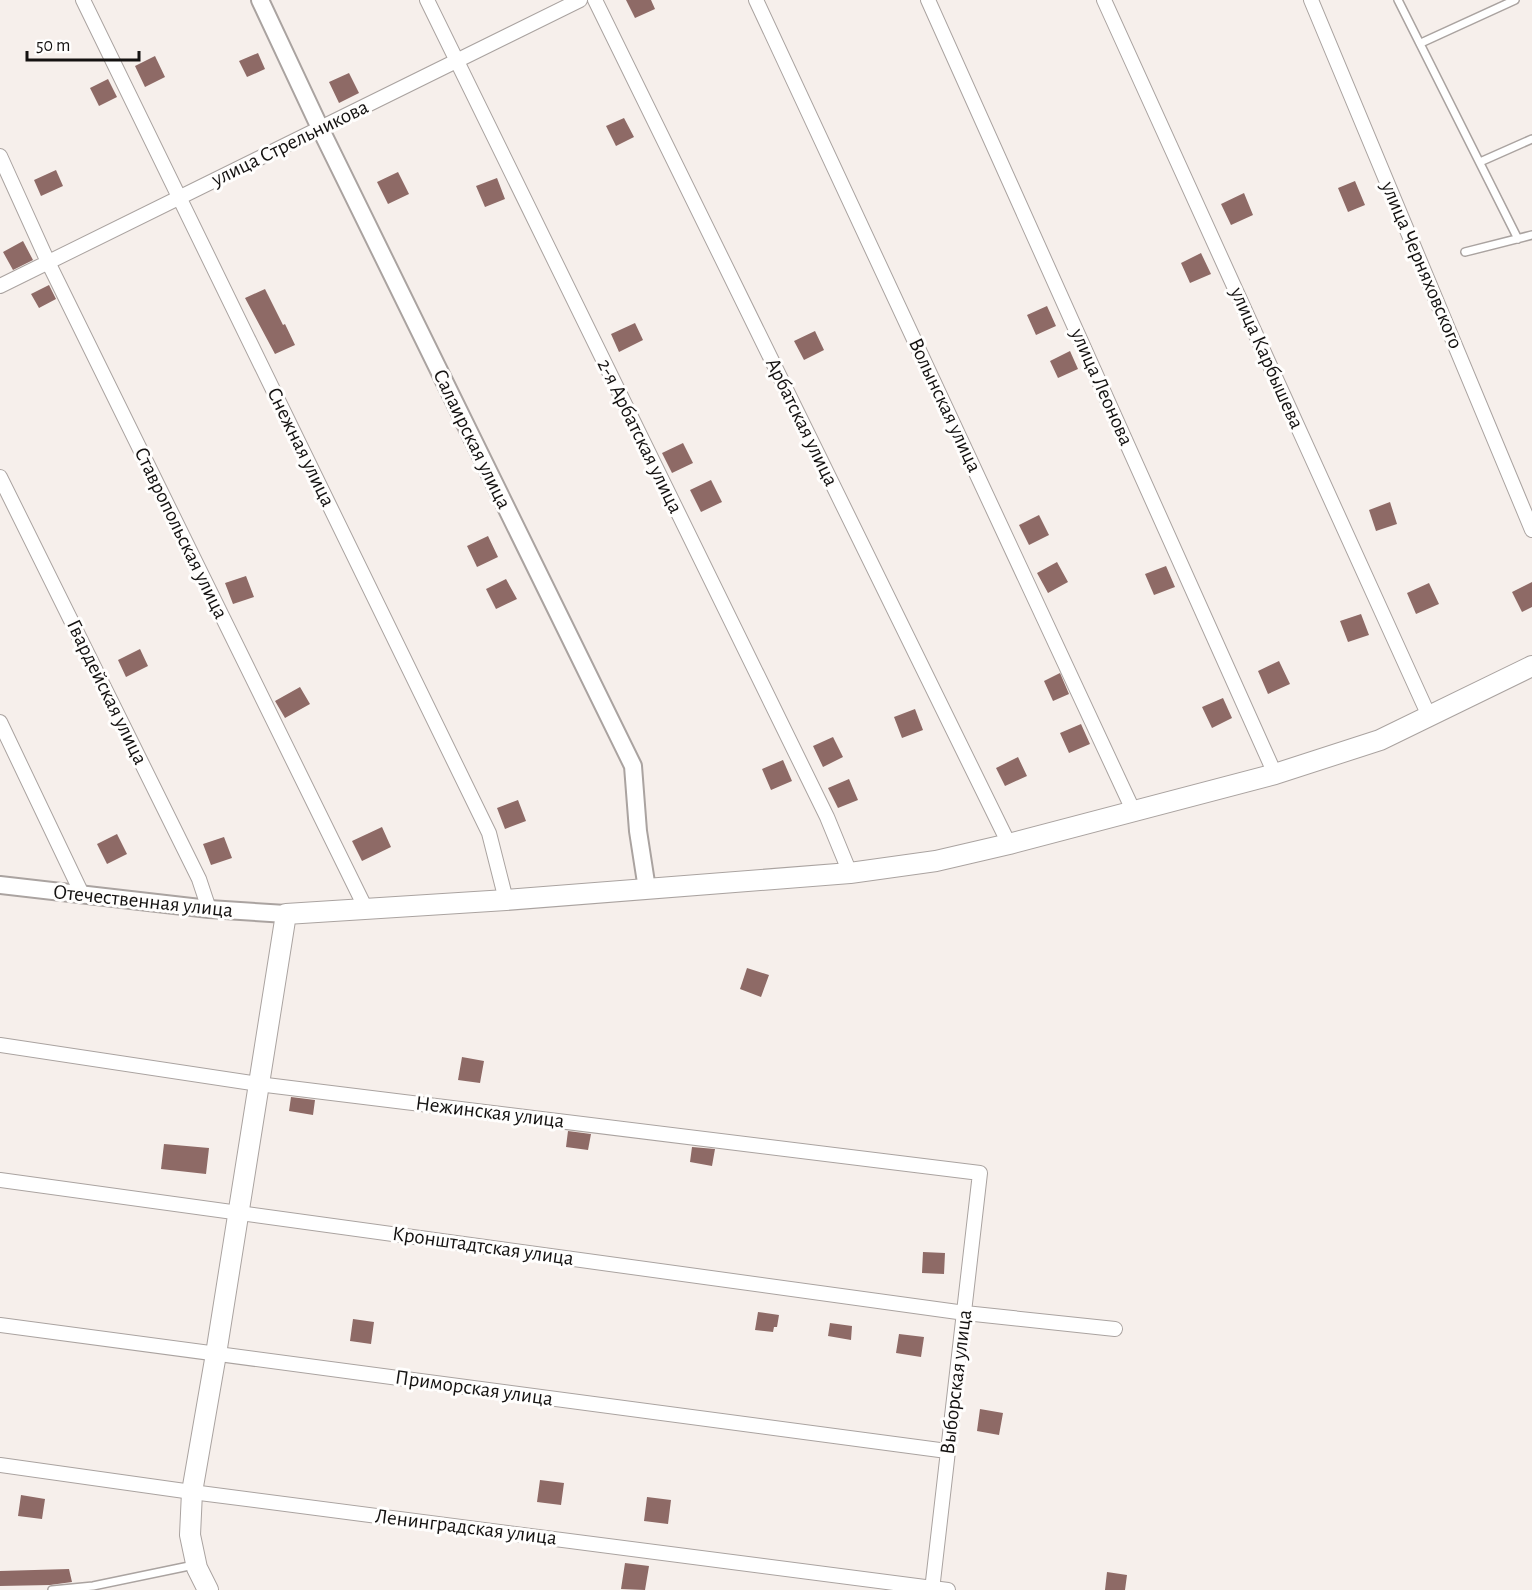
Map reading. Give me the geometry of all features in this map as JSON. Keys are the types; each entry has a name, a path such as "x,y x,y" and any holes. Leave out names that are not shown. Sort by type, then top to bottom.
{"main road":[{"path":"208,1590 197,1566 190,1535 192,1492 286,914 506,900 850,873 936,861 1275,774 1380,740 1532,666"}],"street":[{"name":"Снежная улица","path":"82,0 489,833 506,900"},
{"name":"Салаирская улица","path":"260,0 320,128 633,766 638,831 647,889"},
{"name":"2-я Арбатская улица","path":"427,0 822,806 850,873"},
{"name":"улица Стрельникова","path":"0,286 580,0"},
{"name":"Арбатская улица","path":"595,0 1009,844"},
{"name":"Волынская улица","path":"756,0 1133,810"},
{"name":"улица Леонова","path":"928,0 1275,774"},
{"name":"улица Карбышева","path":"1104,0 1429,716"},
{"name":"улица Черняховского","path":"1311,0 1532,530"},
{"name":"Ставропольская улица","path":"0,156 48,262 366,909"},
{"name":"Гвардейская улица","path":"0,477 199,879 209,909"},
{"path":"0,722 82,894"},
{"name":"Отечественная улица","path":"0,885 209,909 286,914"},
{"name":"Нежинская улица","path":"0,1045 258,1083 980,1173"},
{"name":"Выборская улица","path":"932,1589 980,1173"},
{"name":"Кронштадтская улица","path":"0,1180 965,1313 1115,1329"},
{"name":"Приморская улица","path":"0,1325 947,1451"},
{"name":"Ленинградская улица","path":"0,1465 948,1590"}],"lane":[{"path":"1398,0 1518,239"},
{"path":"1421,44 1515,0"},
{"path":"1480,162 1532,139"},
{"path":"1465,252 1532,235"},
{"path":"52,1590 93,1586 197,1566"}],"building":[{"path":"626,0 651,0 655,9 635,18"},
{"path":"258,53 265,69 247,77 239,61"},
{"path":"155,56 165,77 145,87 135,66"},
{"path":"349,73 359,93 339,103 329,82"},
{"path":"108,79 117,97 99,106 90,88"},
{"path":"624,118 634,137 616,146 606,126"},
{"path":"56,170 63,186 41,196 34,180"},
{"path":"398,172 409,194 388,204 377,182"},
{"path":"497,178 505,199 485,207 476,186"},
{"path":"1355,181 1365,205 1348,212 1338,188"},
{"path":"1244,193 1253,215 1231,225 1221,204"},
{"path":"23,241 33,260 13,270 3,252"},
{"path":"1201,253 1211,274 1190,283 1181,263"},
{"path":"49,285 56,299 39,308 31,294"},
{"path":"265,289 295,345 275,354 245,298"},
{"path":"1047,306 1056,326 1036,335 1027,315"},
{"path":"635,323 643,340 619,352 611,334"},
{"path":"815,331 824,350 804,360 794,341"},
{"path":"1070,351 1078,369 1058,378 1050,361"},
{"path":"683,443 693,463 672,473 662,453"},
{"path":"711,480 722,502 701,512 690,490"},
{"path":"1390,502 1397,524 1376,531 1369,510"},
{"path":"1039,515 1049,535 1029,545 1019,525"},
{"path":"488,536 498,557 477,567 467,546"},
{"path":"1057,562 1068,582 1048,593 1037,573"},
{"path":"1166,566 1175,587 1154,595 1145,574"},
{"path":"246,576 254,597 233,604 225,583"},
{"path":"506,579 517,599 496,609 486,589"},
{"path":"1532,582 1532,607 1522,612 1512,592"},
{"path":"1429,583 1439,604 1416,614 1407,593"},
{"path":"1361,614 1369,635 1348,642 1340,621"},
{"path":"140,649 148,666 126,677 118,660"},
{"path":"1279,661 1290,684 1268,694 1258,671"},
{"path":"1060,673 1069,694 1053,701 1044,681"},
{"path":"300,687 310,704 285,718 275,701"},
{"path":"1223,698 1232,718 1212,728 1202,707"},
{"path":"915,709 923,730 902,738 894,717"},
{"path":"1081,724 1090,744 1069,753 1060,733"},
{"path":"833,737 843,757 823,767 813,746"},
{"path":"1018,757 1027,776 1005,786 996,768"},
{"path":"783,760 792,781 771,790 762,769"},
{"path":"849,779 858,800 838,808 828,788"},
{"path":"518,800 526,821 505,829 497,808"},
{"path":"382,827 391,847 362,861 352,841"},
{"path":"117,834 127,854 107,864 97,844"},
{"path":"224,837 232,858 211,865 203,844"},
{"path":"747,968 769,975 761,997 740,989"},
{"path":"462,1057 484,1061 480,1083 458,1080"},
{"path":"291,1097 315,1100 313,1115 289,1111"},
{"path":"568,1131 591,1134 588,1150 566,1147"},
{"path":"164,1144 209,1148 206,1174 161,1169"},
{"path":"692,1147 715,1149 712,1166 690,1162"},
{"path":"923,1252 945,1253 944,1274 922,1273"},
{"path":"758,1312 779,1315 777,1327 774,1327 773,1332 755,1330"},
{"path":"353,1319 374,1322 371,1344 350,1341"},
{"path":"830,1323 852,1326 851,1340 828,1336"},
{"path":"899,1334 924,1337 921,1357 896,1353"},
{"path":"980,1409 1003,1413 999,1435 977,1431"},
{"path":"540,1480 564,1483 561,1505 537,1502"},
{"path":"21,1495 45,1499 42,1519 18,1516"},
{"path":"647,1497 671,1500 668,1524 644,1521"},
{"path":"625,1563 649,1566 645,1590 621,1589"},
{"path":"69,1569 72,1582 0,1586 0,1571"},
{"path":"1107,1572 1127,1575 1125,1590 1105,1590"}]}
